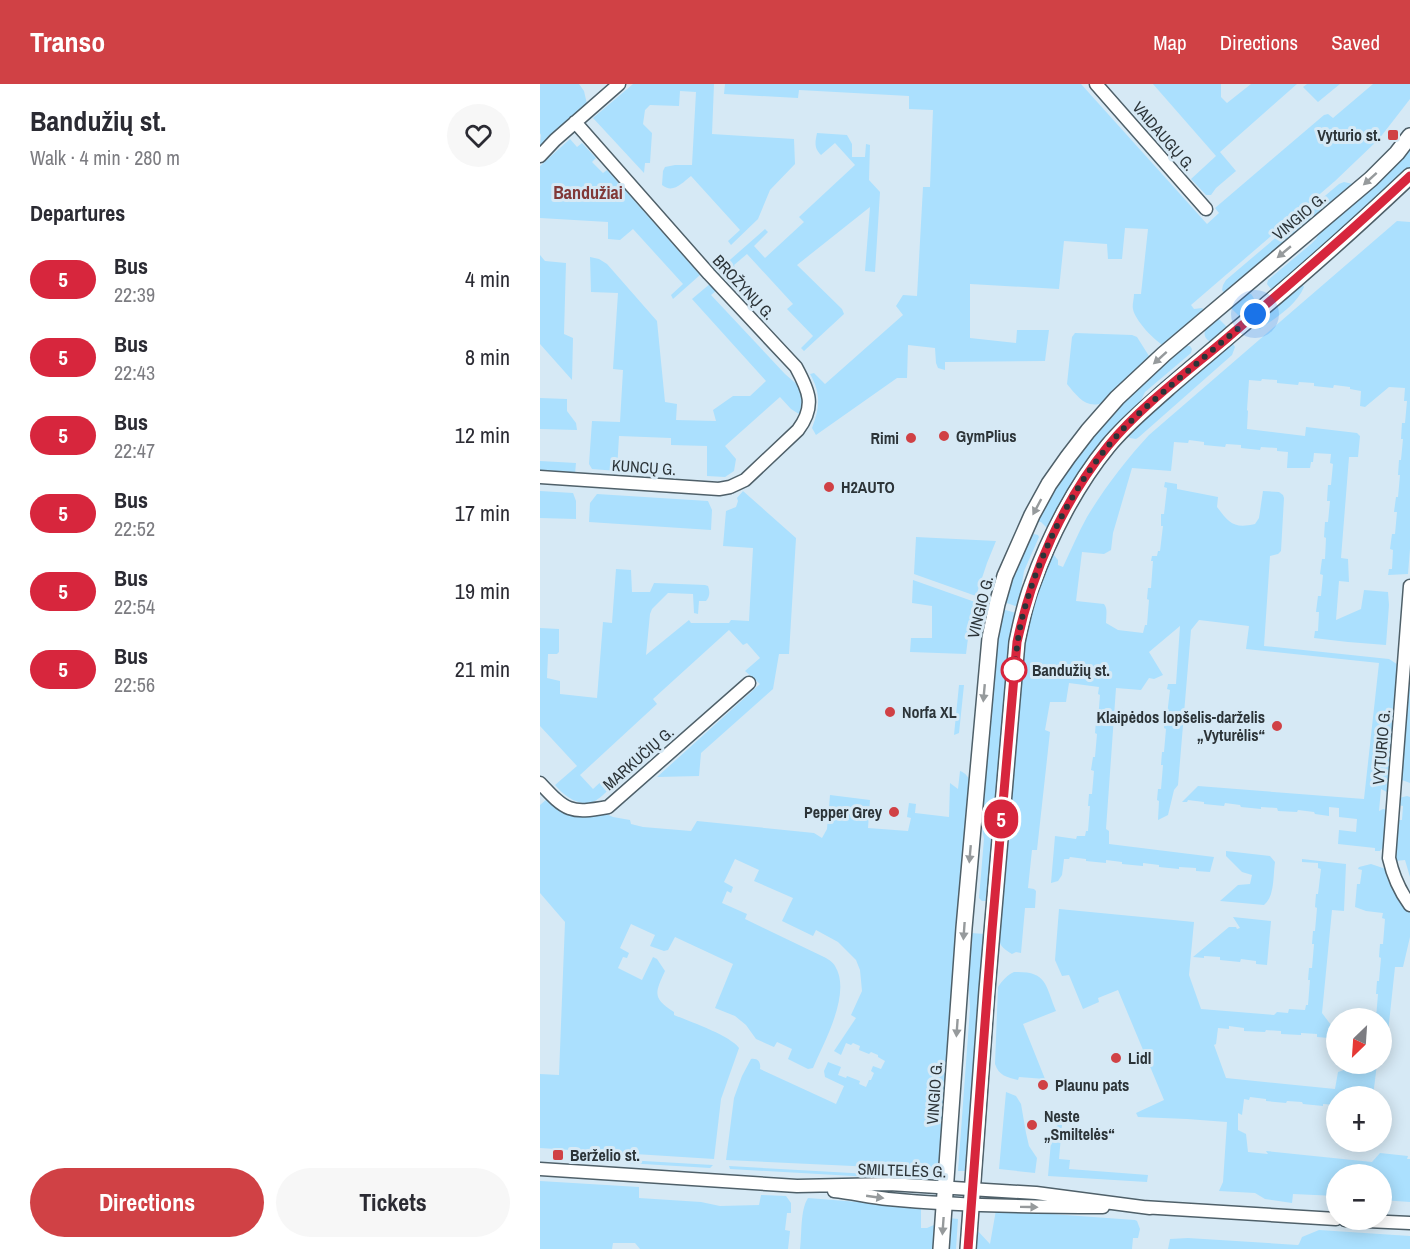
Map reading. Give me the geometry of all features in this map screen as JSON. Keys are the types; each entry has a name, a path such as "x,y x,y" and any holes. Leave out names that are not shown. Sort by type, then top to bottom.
{"main road":[{"name":"VINGIO G.","path":"941,1249 967,892 990,638 1005,576 1049,484 1088,431 1117,398 1191,331 1371,178 1397,153 1410,136"},
{"path":"968,1249 1017,642 1031,586 1049,543 1090,470 1109,445 1140,412 1271,300 1410,176"},
{"path":"1252,279 1271,300"},
{"path":"1191,331 1209,353"},
{"path":"1026,530 1036,530 1042,533 1049,543"},
{"path":"967,892 975,903 981,906 994,905"}],"street":[{"path":"540,156 619,84"},
{"name":"VAIDAUGŲ G.","path":"1096,84 1206,209"},
{"name":"BROŽYNŲ G.","path":"575,122 709,274 796,367 805,384 810,398 804,422 745,480"},
{"name":"KUNCŲ G.","path":"540,477 719,489 745,480"},
{"name":"VYTURIO G.","path":"1410,586 1389,858 1393,876 1410,906"},
{"name":"MARKUČIŲ G.","path":"540,783 559,803 574,810 608,807 749,682"},
{"name":"SMILTELĖS G.","path":"540,1169 797,1185 887,1199 945,1195 971,1197 1023,1207 1150,1208 1326,1218"},
{"path":"1392,1222 1410,1223"}],"shaded area":[{"path":"540,84 579,84 584,91 587,104 540,146 541,135"},
{"path":"633,84 714,84 712,134 794,139 795,164 770,190 758,219 731,245 728,241 740,230 691,176 674,188 662,185 665,167 692,165 696,92 680,91 679,106 650,105 645,110 643,124 652,133 650,163 645,163 644,173 593,118"},
{"path":"725,84 1081,84 1207,224 1219,213 1215,208 1324,115 1328,114 1333,118 1373,84 1410,84 1410,99 1379,139 1335,181 1191,305 1194,309 1202,308 1206,311 1165,346 1146,330 1137,319 1133,307 1134,294 1141,294 1148,229 1125,228 1122,259 1108,259 1107,244 1064,241 1059,289 970,284 970,338 1016,343 1017,330 1049,330 1045,361 945,362 945,370 938,368 935,348 908,345 907,378 897,378 816,435 812,428 817,414 818,394 810,374 814,373 825,384 903,315 896,306 903,295 917,296 923,187 930,187 933,110 909,109 909,96 799,90 798,98 724,94"},
{"path":"1153,84 1221,84 1221,97 1227,103 1251,84 1297,84 1220,152 1236,171 1211,195 1206,195 1191,179 1216,156"},
{"path":"1307,84 1340,84 1318,102 1303,87"},
{"path":"817,133 847,135 852,144 852,157 865,157 866,144 870,145 869,180 880,192 875,272 865,271 870,207 797,265 842,309 844,314 804,351 801,348 813,336 787,309 793,304 747,254 734,265 736,269 730,275 735,280 731,282 724,275 722,268 765,229 768,232 754,246 765,258 804,222 799,217 855,165 835,143 821,155 816,145"},
{"path":"570,139 577,147 582,143 596,158 592,162 603,173 607,170 700,275 673,299 671,295 683,284 633,229 620,240 608,239 608,222 540,218 540,166"},
{"path":"1410,145 1410,168 1391,188 1275,288 1271,289 1267,284 1268,280 1311,244 1321,230"},
{"path":"1344,182 1353,184 1225,294 1222,290 1226,280"},
{"path":"1397,221 1410,222 1410,549 1408,574 1388,575 1389,569 1392,569 1393,550 1390,549 1392,534 1395,534 1397,512 1394,512 1400,475 1398,475 1403,439 1401,439 1402,423 1405,423 1407,401 1404,401 1405,388 1389,387 1365,407 1360,406 1361,391 1350,389 1350,387 1334,385 1333,388 1314,386 1314,383 1299,382 1298,385 1277,383 1277,380 1249,380 1247,410 1247,429 1305,436 1306,427 1357,433 1360,436 1358,457 1349,457 1341,558 1348,559 1349,582 1339,581 1336,620 1361,609 1364,590 1388,592 1386,645 1314,638 1315,631 1318,631 1319,612 1316,612 1318,596 1321,596 1322,559 1325,559 1325,522 1328,522 1330,501 1327,501 1328,485 1331,485 1333,464 1330,463 1331,454 1314,453 1310,468 1287,468 1288,452 1277,451 1277,448 1261,447 1260,450 1241,448 1241,445 1226,444 1225,447 1204,445 1204,442 1189,440 1188,443 1174,442 1171,471 1132,468 1113,533 1111,550 1104,554 1082,552 1076,601 1104,604 1106,623 1118,630 1143,633 1147,625 1149,600 1147,599 1148,588 1151,588 1152,556 1157,556 1160,551 1163,526 1161,526 1161,514 1164,514 1167,488 1164,487 1165,482 1177,484 1177,489 1218,497 1217,507 1221,513 1229,521 1242,526 1255,524 1259,518 1263,491 1279,492 1283,495 1281,551 1270,556 1264,646 1389,659 1400,666 1390,791 1381,789 1379,811 1388,810 1385,845 1380,851 1375,851 1375,848 1338,844 1339,830 1356,832 1357,819 1339,817 1339,808 1329,807 1329,816 1298,810 1297,812 1278,811 1277,808 1261,807 1261,809 1225,803 1224,806 1188,800 1182,802 1198,786 1364,799 1379,663 1246,649 1249,626 1199,620 1191,630 1178,785 1174,790 1168,815 1158,820 1159,801 1157,800 1158,789 1161,789 1165,715 1167,715 1170,690 1167,689 1168,684 1176,684 1180,626 1149,652 1163,675 1154,679 1149,678 1141,690 1116,688 1106,829 1109,831 1109,844 1214,857 1210,872 1196,871 1196,868 1179,867 1179,869 1143,863 1143,866 1106,860 1106,863 1070,857 1064,859 1062,875 1058,881 1051,883 1055,836 1076,839 1077,836 1085,836 1088,831 1089,794 1092,794 1094,771 1091,770 1093,757 1095,757 1099,687 1069,683 1066,702 1050,702 1045,730 1050,732 1037,850 1032,850 1028,888 1036,891 1035,908 1025,908 1021,953 1012,954 1000,944 998,939 1025,631 1033,602 1053,554 1058,560 1058,565 1063,567 1094,506 1116,474 1149,435"},
{"path":"540,255 545,261 566,263 564,334 573,338 572,380 540,344"},
{"path":"590,257 607,264 657,321 665,402 677,404 676,420 716,421 713,410 733,396 750,396 766,381 692,299 711,283 717,290 711,295 800,387 805,398 805,413 799,414 791,409 780,397 725,446 736,459 734,471 725,477 707,476 707,446 671,445 671,438 619,436 617,471 592,469 589,464 592,421 620,422 623,370 613,369 618,293 591,292"},
{"path":"1301,282 1304,287 1285,311 1260,329 1251,326"},
{"path":"1247,294 1251,294 1254,298 1255,305 1240,317 1230,307"},
{"path":"1217,317 1228,328 1214,341 1209,341 1205,331"},
{"path":"1075,333 1132,335 1137,337 1150,359 1102,403 1087,403 1078,397 1067,384 1072,337"},
{"path":"1232,342 1235,347 1232,355 1139,437 1130,438 1127,435 1152,411"},
{"path":"1184,346 1190,346 1191,353 1145,392 1138,406 1049,530 1041,522 1035,522 1079,448 1129,393"},
{"path":"540,398 567,399 567,411 576,423 577,430 540,429"},
{"path":"540,461 576,463 575,474 540,472"},
{"path":"540,491 573,493 576,501 576,519 540,518"},
{"path":"743,491 796,538 789,654 779,654 773,689 701,753 699,776 657,777 760,684 745,671 760,658 747,643 743,645 729,630 653,699 657,704 580,775 593,789 607,776 614,784 595,801 584,803 573,800 555,785 577,766 540,726 540,628 559,629 559,652 548,654 547,678 560,681 560,694 597,698 603,622 612,623 616,569 631,570 632,592 650,592 654,583 708,586 709,596 706,601 699,601 698,614 694,613 693,594 668,593 652,609 646,655 689,620 691,623 749,621 753,548 723,546 726,511 736,507 737,498"},
{"path":"597,494 708,501 712,510 711,530 589,522 590,503"},
{"path":"1034,534 1039,537 1024,571 1018,607 1004,602 1016,566 1030,535"},
{"path":"916,537 996,541 976,596 914,574"},
{"path":"913,580 975,602 966,654 910,652 911,638 932,638 932,606 912,603"},
{"path":"1002,609 1016,613 988,898 982,901 979,898 984,839 980,817 994,648"},
{"path":"1410,663 1410,783 1400,777"},
{"path":"959,685 964,685 959,733 954,735"},
{"path":"960,771 971,783 938,1170 726,1160 734,1098 751,1059 758,1061 760,1069 836,1104 844,1086 825,1077 824,1071 828,1062 841,1067 838,1075 860,1081 859,1084 866,1087 874,1073 871,1071 873,1066 881,1069 885,1061 871,1052 869,1054 859,1050 860,1046 853,1043 851,1045 846,1043 841,1055 834,1051 856,1018 851,1015 862,991 860,970 856,960 838,942 816,930 813,936 782,921 793,898 754,881 759,870 735,859 724,882 733,887 731,893 727,891 722,903 747,914 745,919 829,960 839,977 840,990 834,1017 813,1068 808,1069 788,1059 792,1049 777,1042 774,1047 756,1039 746,1025 735,1016 715,1008 733,964 675,937 668,950 664,951 650,946 655,935 631,924 620,948 629,953 627,958 623,957 618,968 642,980 653,957 657,959 665,971 658,990 662,1003 674,1012 674,1015 719,1034 735,1043 739,1048 721,1099 714,1159 540,1148 540,1074 559,1075 565,922 540,893 540,805 547,799 567,814 582,816 602,812 630,820 631,824 643,827 691,831 697,821 814,833 822,838 827,829 830,795 870,800 868,828 908,831 911,818 907,817 909,803 916,804 915,813 949,817 950,783 958,789"},
{"path":"1410,797 1410,877 1405,860 1395,861 1397,820 1402,820 1403,806 1398,805 1399,798"},
{"path":"1226,851 1270,856 1275,862 1272,891 1264,905 1220,901 1238,885 1250,884 1252,875 1242,872 1226,856"},
{"path":"1302,859 1346,864 1344,911 1332,910 1322,1013 1326,1018 1326,1038 1317,1037 1317,1034 1281,1034 1281,1031 1244,1031 1244,1028 1229,1026 1229,1029 1218,1028 1214,1045 1226,1078 1326,1088 1326,1104 1323,1106 1287,1101 1286,1103 1250,1097 1249,1100 1244,1099 1242,1115 1238,1113 1238,1130 1246,1134 1248,1152 1268,1154 1266,1151 1372,1162 1380,1153 1408,1156 1407,1159 1410,1159 1410,1202 1392,1201 1392,1164 1326,1164 1326,1196 1293,1194 1292,1203 1265,1199 1255,1193 1219,1191 1223,1182 1227,1122 1138,1117 1136,1113 1164,1100 1118,990 1098,998 1099,1002 1083,1009 1069,975 1062,976 1055,960 1059,909 1194,922 1189,975 1201,1009 1274,1015 1277,1012 1288,1013 1289,1009 1305,1010 1308,1005 1309,968 1312,968 1313,931 1315,931 1317,908 1315,907 1316,894 1318,894 1321,869 1318,868 1318,863 1302,862"},
{"path":"1371,864 1386,869 1395,892 1410,912 1410,937 1403,967 1395,967 1391,1008 1377,1008 1380,944 1383,944 1385,919 1382,918 1383,913 1355,907 1357,884 1360,884 1362,870 1358,869"},
{"path":"1233,917 1271,921 1267,965 1241,959 1240,962 1220,960 1220,957 1193,957 1229,927 1240,928"},
{"path":"971,933 985,934 966,1171 958,1171 970,1009 968,971"},
{"path":"1014,972 1025,972 1039,977 1047,987 1056,1011 1023,1024 1045,1079 1010,1078 1001,1074 995,1064 998,987"},
{"path":"1338,1074 1376,1074 1374,1086 1336,1086"},
{"path":"1006,1092 1016,1096 1021,1104 1029,1146 1037,1158 1035,1173 999,1169"},
{"path":"1062,1125 1059,1159 1070,1160 1069,1169 1148,1175 1147,1182 1048,1176 1052,1130"},
{"path":"626,1160 713,1165 710,1168 626,1163"},
{"path":"729,1166 923,1177 923,1180 730,1169"},
{"path":"540,1181 639,1187 639,1198 701,1202 720,1206 759,1205 761,1195 786,1196 791,1203 791,1213 787,1213 785,1230 790,1231 788,1249 640,1249 635,1243 613,1243 612,1249 540,1249"},
{"path":"808,1198 921,1207 921,1228 936,1224 934,1249 800,1249 802,1216"},
{"path":"996,1210 1135,1220 1140,1229 1138,1238 1133,1238 1132,1249 974,1249 976,1229 990,1244"},
{"path":"949,1218 958,1219 956,1249 947,1249"},
{"path":"1319,1230 1410,1236 1410,1249 1168,1249 1170,1239 1188,1238 1298,1245 1302,1237"}],"bus line":[{"name":"5","path":"968,1249 1005,768 1017,642 1023,613 1040,563 1057,527 1090,470 1109,445 1140,412 1271,300 1410,176"}],"place":[{"name":"Vyturio st.","path":"1393,135"},
{"name":"GymPlius","path":"944,436"},
{"name":"Rimi","path":"911,438"},
{"name":"H2AUTO","path":"829,487"},
{"name":"Bandužių st.","path":"1014,670"},
{"name":"Norfa XL","path":"890,712"},
{"name":"Klaipėdos lopšelis-darželis „Vyturėlis“","path":"1277,726"},
{"name":"Pepper Grey","path":"894,812"},
{"name":"Lidl","path":"1116,1058"},
{"name":"Plaunu pats","path":"1043,1085"},
{"name":"Neste „Smiltelės“","path":"1032,1125"},
{"name":"Berželio st.","path":"558,1155"}],"district":[{"name":"Bandužiai","path":"588,193"}],"route":[{"path":"1014,670 1017,642 1031,586 1057,527 1090,470 1109,445 1140,412 1255,314"}]}
